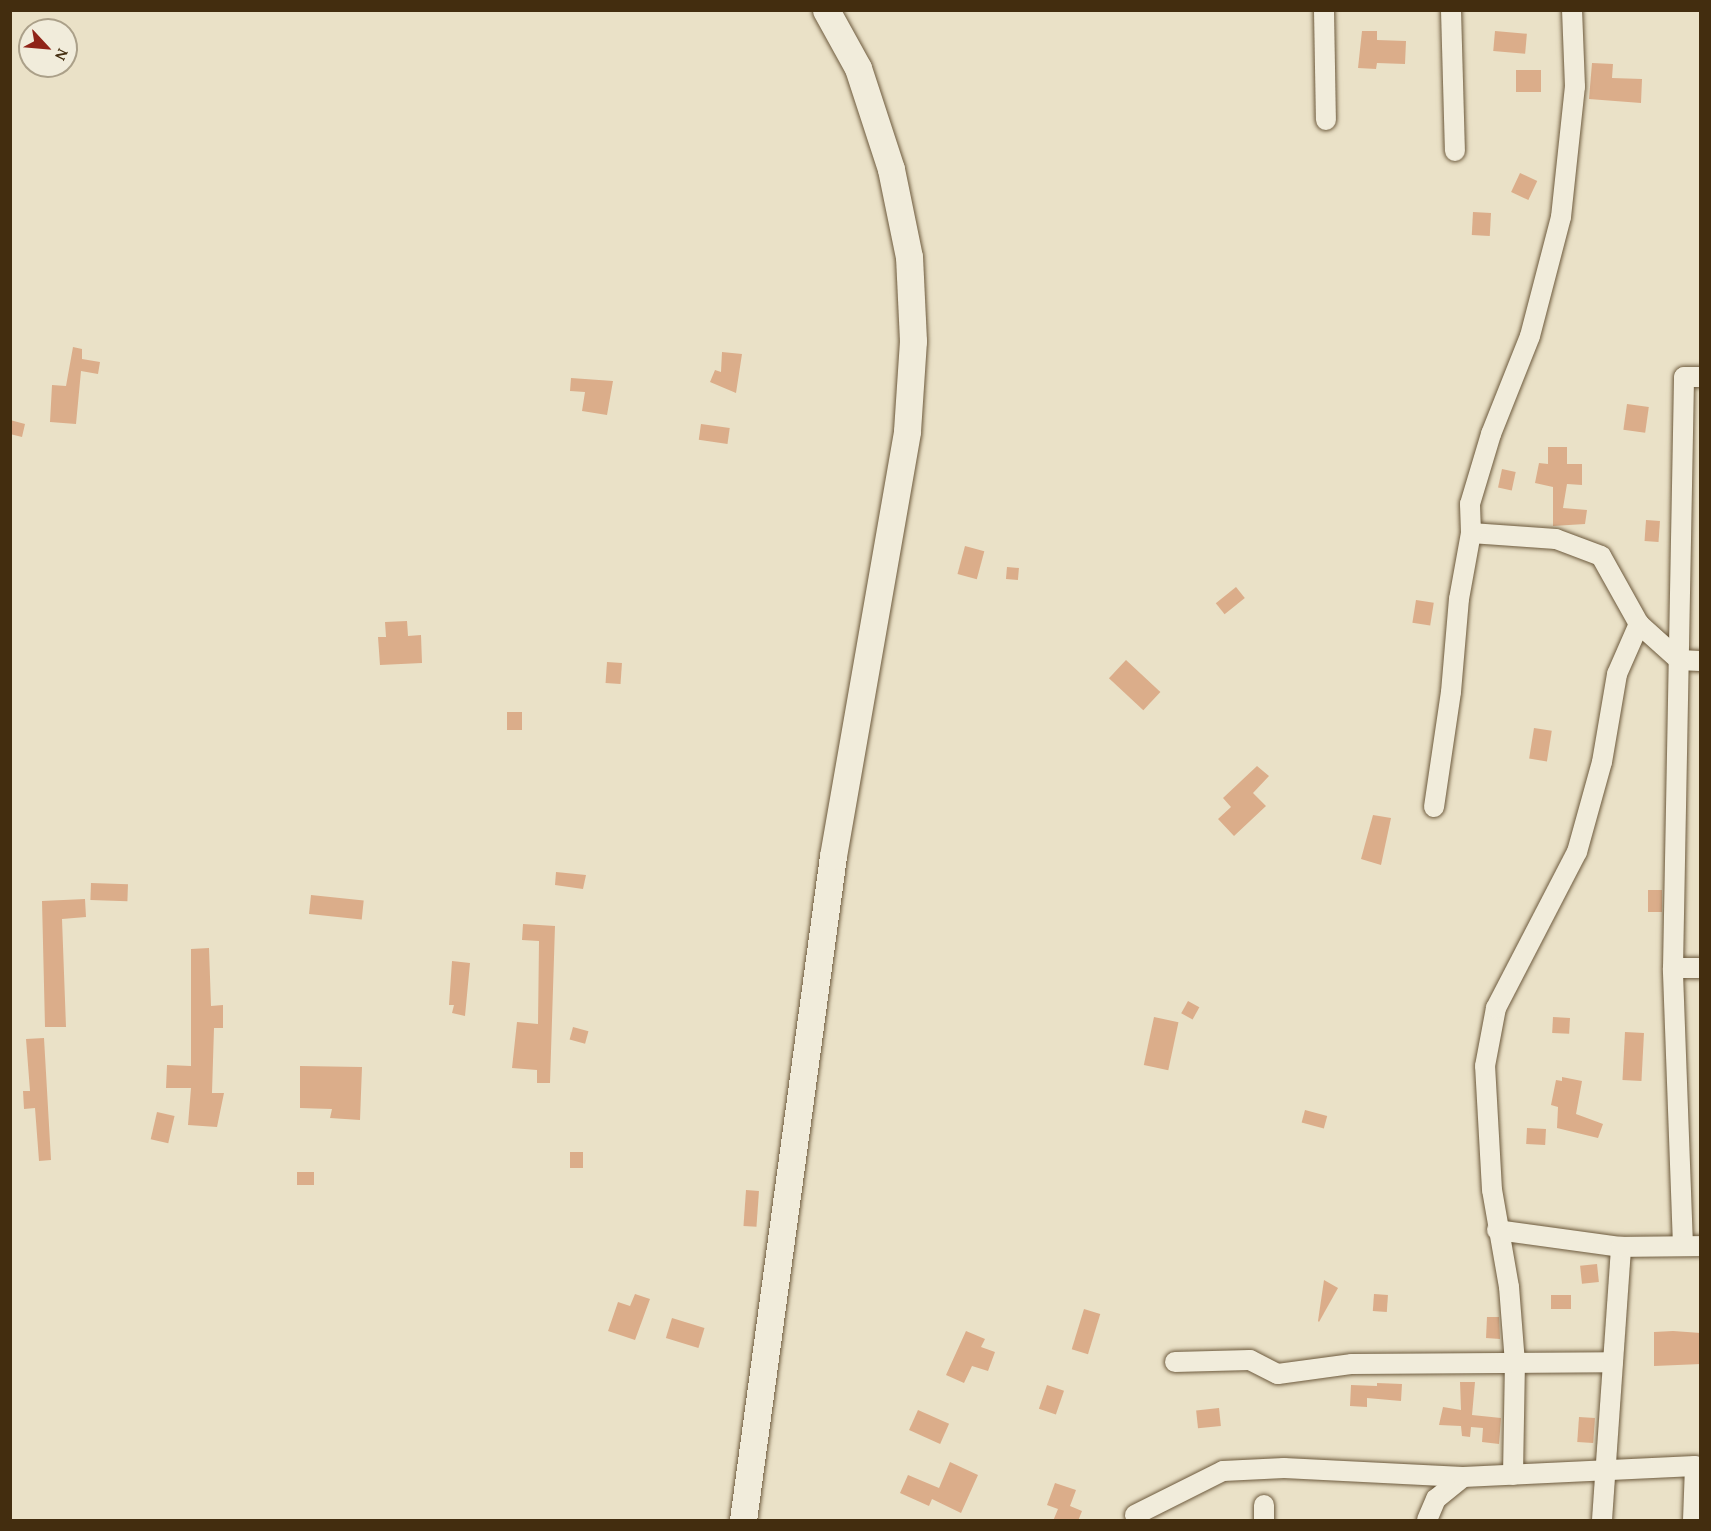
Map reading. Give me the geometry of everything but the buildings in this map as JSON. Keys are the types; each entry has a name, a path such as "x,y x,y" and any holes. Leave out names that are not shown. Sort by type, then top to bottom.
{"main road":[{"path":"743,1521 833,856 907,431 913,341 909,257 891,169 858,68 826,10"}],"street":[{"path":"1324,10 1326,120"},
{"path":"1451,10 1455,151"},
{"path":"1434,807 1451,692 1459,599 1471,533 1470,504 1491,434 1530,336 1561,217 1575,87 1572,10"},
{"path":"1497,1230 1621,1247 1692,1246 1673,968 1684,377 1701,377"},
{"path":"1471,533 1556,539 1601,556 1639,624 1678,660 1701,661"},
{"path":"1513,1475 1515,1363 1509,1287 1497,1230 1485,1066 1496,1008 1576,852 1602,762 1617,674 1639,624"},
{"path":"1673,968 1701,968"},
{"path":"1602,1521 1621,1247"},
{"path":"1175,1362 1250,1360 1278,1374 1352,1364 1613,1362"},
{"path":"1135,1515 1223,1471 1284,1468 1463,1478 1698,1466 1693,1521"},
{"path":"1426,1521 1436,1499 1463,1478"}]}
